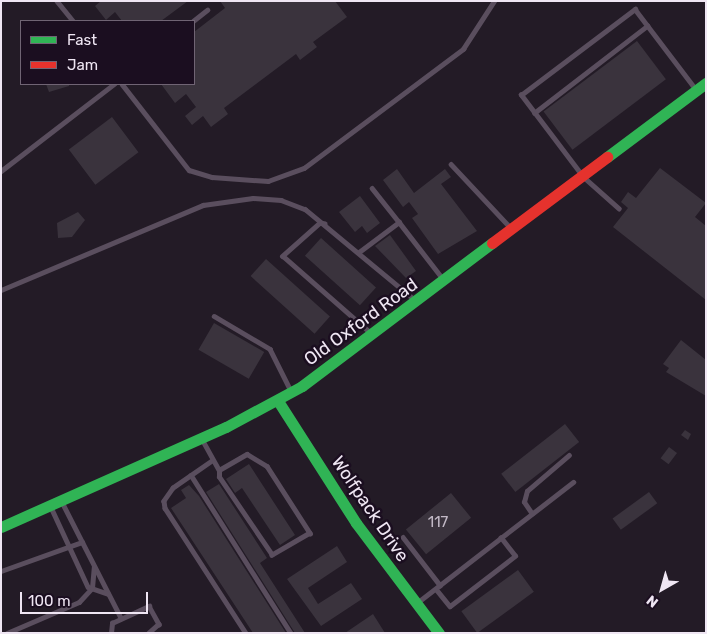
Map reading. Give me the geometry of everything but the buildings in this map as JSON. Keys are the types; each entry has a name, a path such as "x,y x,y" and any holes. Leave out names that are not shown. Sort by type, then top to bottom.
{"street":[{"name":"Old Oxford Road","path":"1,527 202,438 278,401 418,303 701,87"},
{"name":"Wolfpack Drive","path":"278,401 415,604 439,633"}],"lane":[{"path":"57,1 72,20"},
{"path":"123,85 189,170 212,178 268,180 306,167 462,49 494,1"},
{"path":"619,209 583,177 521,95 635,9 701,87"},
{"path":"194,20 207,10"},
{"path":"534,113 648,26"},
{"path":"1,171 113,85"},
{"path":"452,164 512,230"},
{"path":"372,188 445,282"},
{"path":"1,290 218,202 281,200 328,225 418,303"},
{"path":"359,252 399,222"},
{"path":"328,225 320,223 283,256 373,336"},
{"path":"214,316 270,349 292,392"},
{"path":"202,438 212,461 219,470 219,477 272,555 310,533 258,460 247,454 219,470"},
{"path":"532,514 524,502 527,491 569,455"},
{"path":"212,461 168,494 165,508 246,633"},
{"path":"191,475 291,633"},
{"path":"415,604 573,482"},
{"path":"62,501 121,618"},
{"path":"50,506 69,547 92,588 108,594"},
{"path":"403,536 450,606 515,556 501,538"},
{"path":"1,571 82,542"},
{"path":"7,633 79,602 92,588 94,566"},
{"path":"111,633 109,627 121,618 152,607 159,624 149,633"}],"traffic: fast":[{"path":"607,157 706,83"},
{"path":"1,527 226,427 302,386 492,243"},
{"path":"278,401 356,523 439,633"}],"traffic: jam":[{"path":"492,243 607,157"}]}
